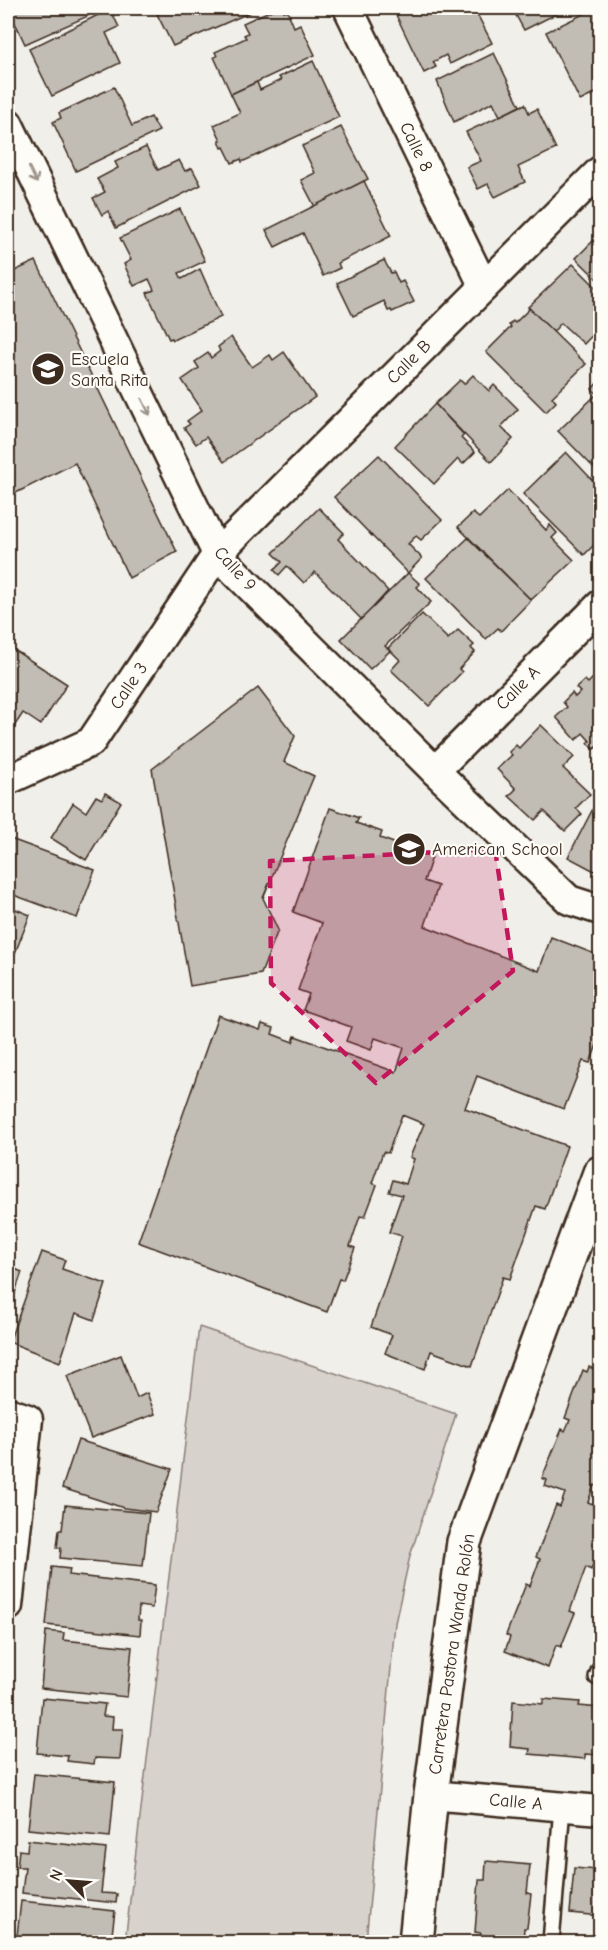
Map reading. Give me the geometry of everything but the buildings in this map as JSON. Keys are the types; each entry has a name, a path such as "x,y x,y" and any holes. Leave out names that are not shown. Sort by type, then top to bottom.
{"street":[{"name":"Calle 8","path":"348,8 484,287"},
{"name":"Calle 9","path":"8,123 217,554 435,771 569,900 600,910"},
{"name":"Calle B","path":"217,554 600,171"},
{"name":"Calle 3","path":"8,780 91,742 217,554"},
{"name":"Calle A","path":"435,771 600,605"},
{"name":"Carretera Pastora Wanda Rolón","path":"416,1942 431,1795 464,1542 594,1205 600,1173"},
{"path":"8,1412 28,1419 8,1606"},
{"name":"Calle A","path":"431,1795 600,1810"}],"lane":[{"path":"551,1942 562,1807"}],"highlighted area":[{"path":"495,849 513,971 376,1083 271,983 270,861"}],"shaded area":[{"path":"199,1327 456,1414 410,1556 395,1623 366,1942 125,1942"}],"place":[{"name":"Escuela Santa Rita","path":"48,369"},
{"name":"American School","path":"409,849"}]}
